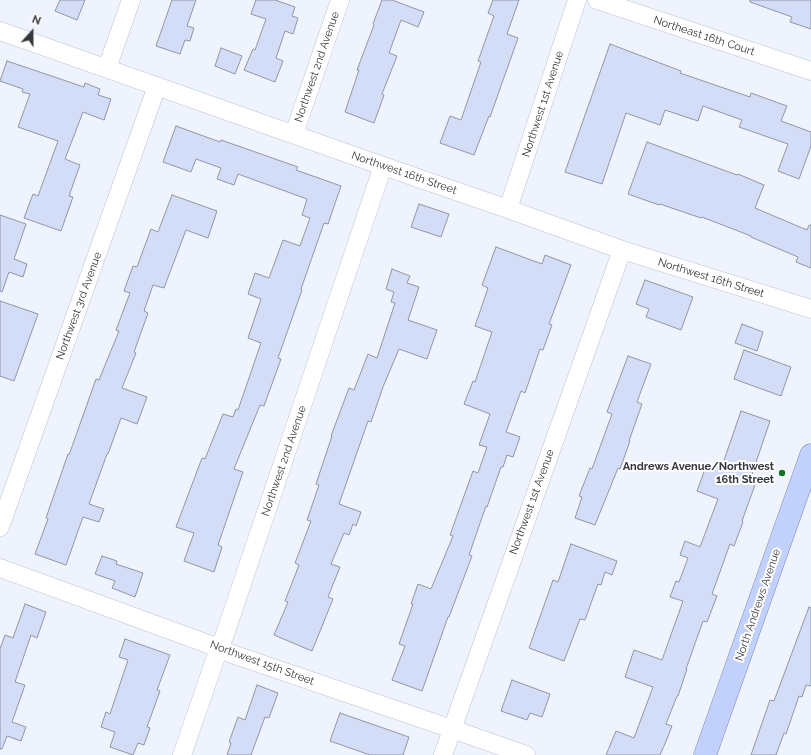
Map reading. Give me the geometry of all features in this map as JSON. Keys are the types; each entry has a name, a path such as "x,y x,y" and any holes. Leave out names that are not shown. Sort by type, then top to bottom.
{"main road":[{"name":"North Andrews Avenue","path":"705,755 811,456"}],"street":[{"path":"107,68 131,0"},
{"name":"Northwest 2nd Avenue","path":"294,134 340,0"},
{"name":"Northwest 1st Avenue","path":"508,209 577,0"},
{"name":"Northeast 16th Court","path":"598,0 811,71"},
{"name":"Northwest 16th Street","path":"0,31 622,250 811,309"},
{"name":"Northwest 3rd Avenue","path":"0,527 158,86"},
{"name":"Northwest 2nd Avenue","path":"182,755 219,648 227,630 384,166"},
{"name":"Northwest 1st Avenue","path":"443,755 622,250"},
{"name":"Northwest 15th Street","path":"0,568 232,654 526,755"}],"building":[{"path":"60,0 85,0 77,20 55,11"},
{"path":"172,0 196,0 187,26 194,28 190,41 185,40 180,54 156,46"},
{"path":"256,0 275,0 295,7 292,16 298,18 293,34 285,31 276,58 283,61 275,82 244,70 253,49 255,50 266,19 251,14"},
{"path":"382,0 392,0 424,12 418,27 401,20 389,53 397,56 382,94 384,95 374,123 345,112 359,70 357,70"},
{"path":"493,0 519,0 507,34 518,38 490,117 489,116 474,155 440,143 450,116 461,120 481,62 478,61 494,16 488,13"},
{"path":"750,0 811,0 811,29 790,22 792,17 750,2"},
{"path":"610,44 681,71 680,73 750,97 751,93 787,106 781,121 811,132 811,146 799,179 778,171 788,144 739,127 742,120 703,106 698,121 665,110 660,125 626,113 602,184 565,172"},
{"path":"221,48 242,56 235,74 215,66"},
{"path":"7,61 84,87 85,83 100,89 98,95 111,99 104,120 83,112 65,159 80,165 69,196 73,197 61,231 24,218 33,194 38,196 58,141 18,127 30,94 22,92 23,89 0,81"},
{"path":"176,126 298,167 296,170 341,186 328,224 324,223 278,358 281,359 264,406 260,405 234,469 243,472 218,545 222,547 214,572 184,561 194,533 176,527 202,458 205,459 223,414 233,417 236,409 238,410 261,343 248,338 261,299 248,294 255,273 269,278 283,240 300,246 310,218 302,215 307,199 238,174 234,185 217,179 221,168 196,159 191,172 163,162"},
{"path":"647,142 737,175 738,174 764,185 755,208 807,230 809,225 811,225 811,268 796,262 798,257 751,236 702,217 701,218 660,204 659,205 628,194"},
{"path":"172,195 217,211 208,238 186,230 164,288 153,285 144,311 148,313 134,352 136,353 122,388 147,397 137,424 121,418 89,504 104,509 99,522 83,517 66,565 35,554 48,519 46,518 68,454 69,455 96,379 99,380 119,331 116,330 130,293 124,291 133,266 137,267 151,229 158,232"},
{"path":"419,204 449,214 441,237 411,227"},
{"path":"0,215 26,224 14,259 27,264 23,277 9,272 2,292 0,291"},
{"path":"496,247 542,264 545,255 571,265 549,324 552,325 543,350 540,349 525,393 521,391 506,432 520,437 513,457 507,455 503,467 501,467 469,555 472,556 448,617 422,691 392,680 405,646 399,644 413,604 411,604 418,584 431,589 453,536 450,535 473,471 478,473 487,447 479,445 490,414 464,404 473,381 475,382 492,332 475,326 488,288 482,285"},
{"path":"392,269 410,276 407,283 419,287 408,320 437,330 427,359 399,349 383,387 371,422 368,421 339,504 361,512 356,526 353,524 349,535 344,533 331,564 340,567 328,597 333,599 312,651 274,635 288,602 285,601 299,565 295,563 311,521 307,520 319,485 316,484 331,436 349,388 354,390 368,354 377,358 395,303 391,302 394,292 386,289"},
{"path":"645,280 693,297 681,330 646,317 649,309 636,304"},
{"path":"0,301 38,314 14,381 0,376"},
{"path":"742,324 763,332 757,351 735,343"},
{"path":"744,350 791,367 781,396 734,379"},
{"path":"628,356 651,364 637,402 642,404 630,441 620,469 618,468 595,525 575,518 582,497 579,496 590,468 592,469 612,414 607,412"},
{"path":"741,411 770,421 750,480 756,482 742,521 743,522 734,546 730,544 712,594 717,596 707,622 703,621 678,696 666,724 672,726 667,739 660,755 606,755 616,731 634,738 653,687 625,677 634,650 662,660 683,601 670,597 676,581 679,582 688,558 680,555 685,541 700,547 718,499 697,491 707,464 721,469"},
{"path":"571,544 617,561 612,575 605,572 601,585 598,584 585,620 580,619 564,661 529,648 553,580 558,582"},
{"path":"102,556 117,561 116,564 143,573 135,597 112,588 115,581 95,574"},
{"path":"25,604 46,612 37,638 31,635 15,682 25,685 12,722 26,727 21,741 7,736 2,749 0,749 0,649 5,635 13,638"},
{"path":"809,607 811,608 811,686 806,685 802,697 799,696 786,734 784,733 776,755 751,755 770,700 774,701"},
{"path":"125,639 170,655 157,690 160,691 147,727 150,728 144,745 138,743 133,755 110,747 115,732 101,727 106,712 110,714 128,660 119,657"},
{"path":"512,680 550,694 542,717 530,713 527,720 501,711"},
{"path":"257,685 278,693 269,718 265,717 251,755 227,755 231,743 229,742 238,717 245,720"},
{"path":"340,713 409,737 403,755 370,755 330,741"}],"place":[{"name":"Andrews Avenue/Northwest 16th Street","path":"782,473"}]}
